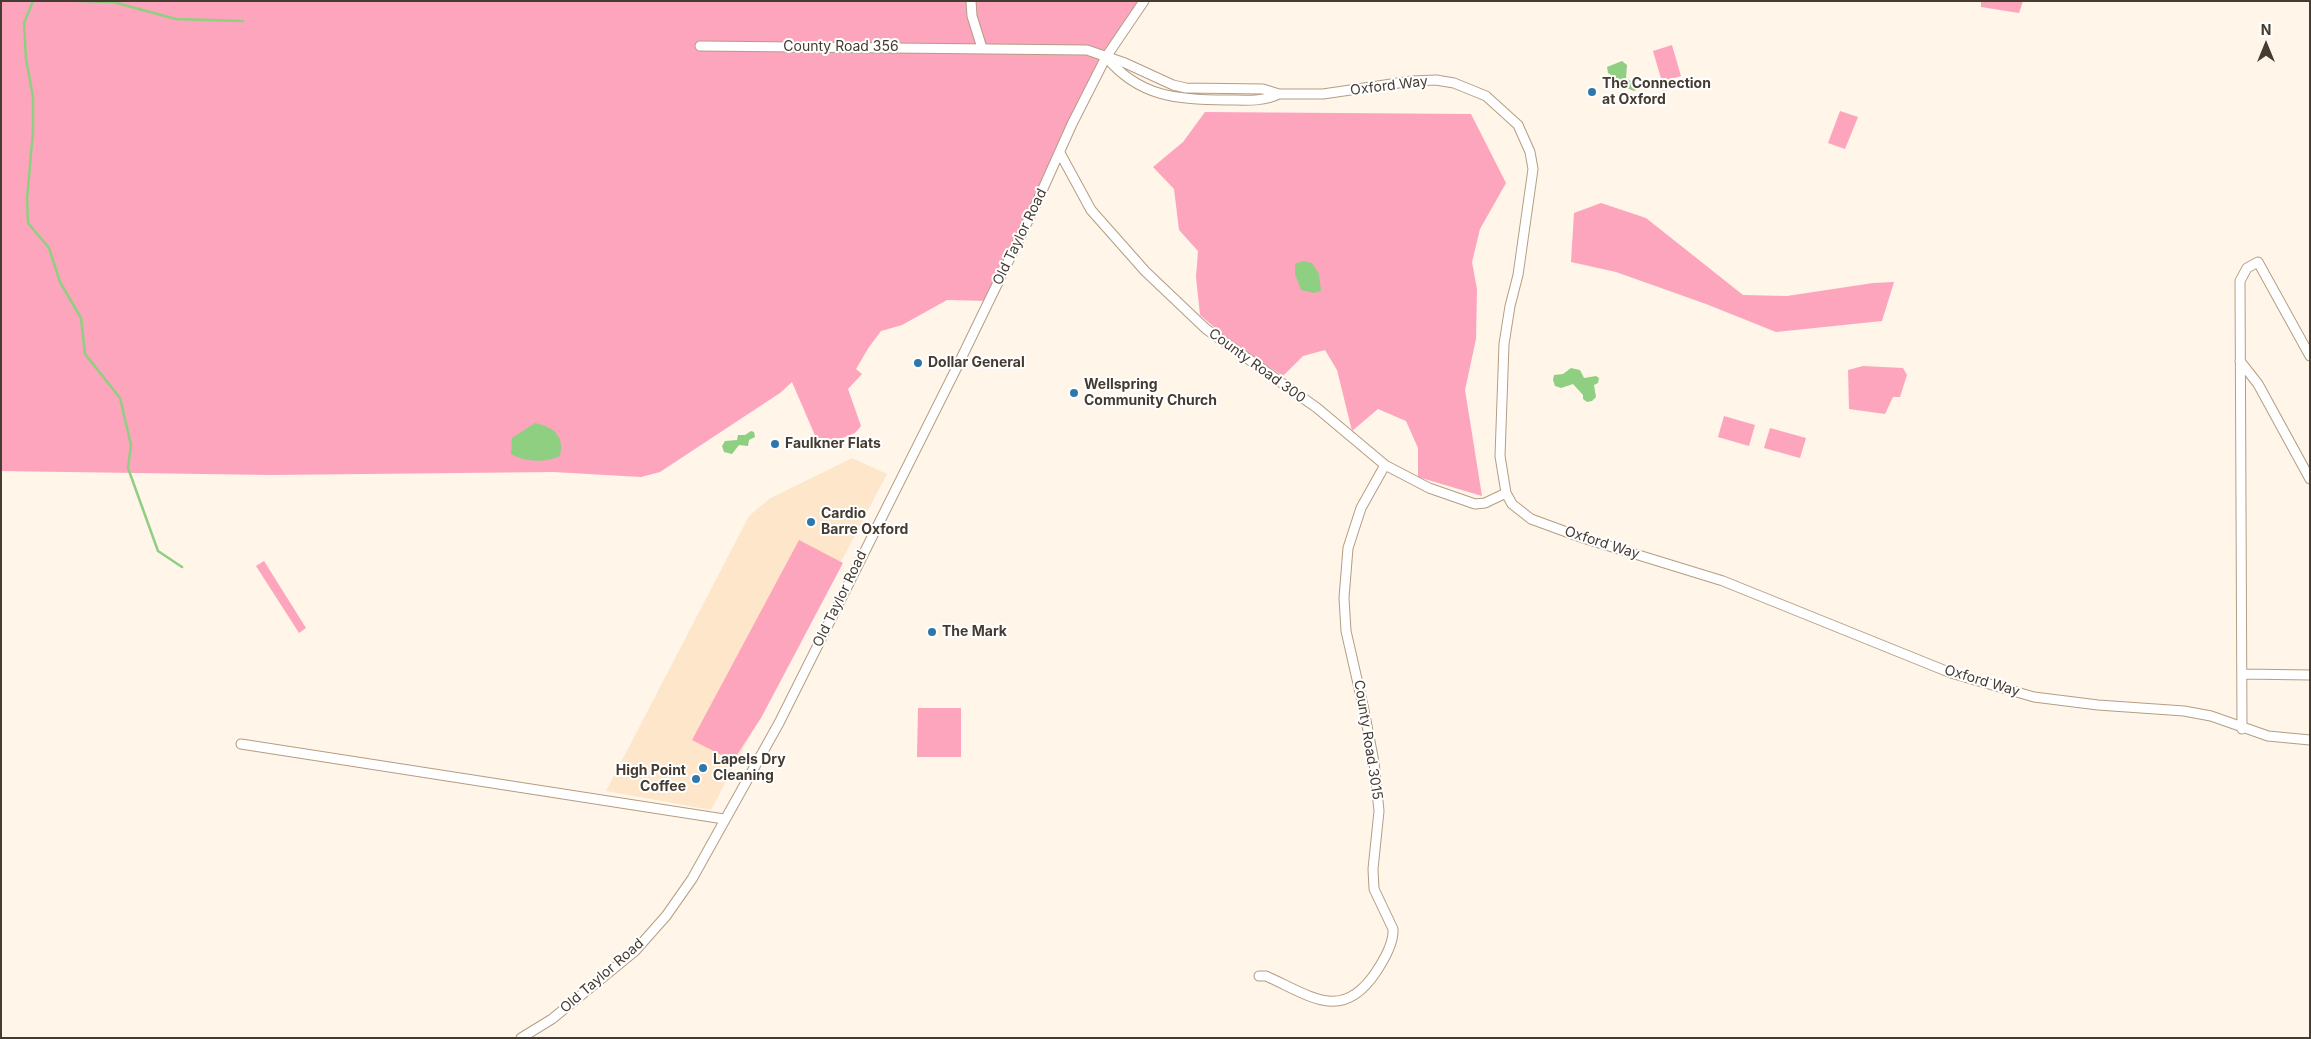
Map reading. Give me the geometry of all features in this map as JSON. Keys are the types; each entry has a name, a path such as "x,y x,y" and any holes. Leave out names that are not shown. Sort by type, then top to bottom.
{"street":[{"path":"971,1 972,16 982,48"},
{"name":"Old Taylor Road","path":"521,1038 552,1019 635,951 666,916 692,879 779,723 957,367 1060,153 1072,124 1106,57 1144,1"},
{"name":"County Road 356","path":"700,46 1087,50 1106,57"},
{"name":"Oxford Way","path":"1106,57 1120,73 1155,91 1177,98 1264,100 1280,94"},
{"name":"Oxford Way","path":"1106,57 1125,63 1173,85 1194,88 1263,89 1280,94 1323,94 1412,81 1436,80 1454,83 1486,96 1518,125 1530,152 1533,169 1518,275 1510,306 1504,344 1500,456 1506,493 1512,504 1531,519 1582,538 1723,581 1951,673 2034,697 2098,705 2184,711 2211,716 2268,736 2310,740"},
{"name":"County Road 300","path":"1060,153 1091,210 1145,270 1206,329 1317,408 1385,465 1429,488 1475,504 1485,503 1506,493"},
{"path":"2242,728 2240,281 2242,274 2247,268 2258,262 2310,356"},
{"path":"2240,361 2258,384 2310,479"},
{"name":"County Road 3015","path":"1259,976 1266,976 1317,999 1344,1001 1358,994 1369,983 1380,966 1393,936 1393,929 1374,888 1373,870 1379,811 1369,736 1346,631 1344,598 1346,556 1353,532 1361,508 1385,465"},
{"path":"2242,674 2310,675"},
{"path":"241,744 724,819"}],"shaded area":[{"path":"1,1 1146,1 1106,57 989,301 947,300 902,325 881,331 856,369 862,374 848,389 861,426 855,433 820,447 792,382 780,393 660,472 641,477 553,472 271,475 1,471"},
{"path":"1981,1 2023,1 2019,13 1981,7"},
{"path":"1672,45 1681,76 1662,82 1653,51"},
{"path":"1622,61 1627,65 1626,78 1637,85 1634,91 1625,87 1617,87 1613,76 1608,73 1607,67"},
{"path":"1840,111 1858,117 1845,149 1828,143"},
{"path":"1205,112 1471,114 1506,183 1480,229 1472,262 1477,289 1476,339 1465,390 1482,496 1418,477 1418,448 1406,421 1378,409 1352,431 1337,370 1325,350 1303,356 1283,376 1237,347 1200,315 1196,277 1198,251 1179,230 1174,189 1153,167 1183,142"},
{"path":"1601,203 1646,218 1743,295 1787,296 1873,283 1894,282 1882,321 1776,332 1706,304 1616,272 1571,262 1574,213"},
{"path":"1303,261 1312,263 1319,274 1321,291 1314,293 1301,290 1295,274 1295,264"},
{"path":"1863,366 1903,368 1907,375 1900,397 1893,397 1885,414 1849,409 1848,370"},
{"path":"1571,368 1580,370 1584,378 1596,376 1599,378 1598,383 1594,385 1596,397 1592,401 1587,402 1583,399 1583,395 1573,384 1561,388 1555,386 1554,375 1563,374"},
{"path":"1724,416 1755,425 1749,446 1718,437"},
{"path":"535,423 547,427 556,433 561,443 560,456 548,460 535,461 522,459 511,454 512,438"},
{"path":"1770,428 1806,438 1800,458 1764,448"},
{"path":"751,431 754,432 755,437 749,440 748,446 739,445 732,454 724,452 722,446 725,441 737,440 738,435 745,435"},
{"path":"852,458 887,474 711,810 606,791 749,516 769,499"},
{"path":"799,540 843,563 761,718 733,761 692,740"},
{"path":"264,561 306,628 299,633 256,566"},
{"path":"918,708 961,708 961,757 917,757"}],"waterway":[{"path":"33,1 24,23 26,59 33,97 33,131 27,199 28,223 49,248 60,282 81,318 85,354 120,398 131,445 128,468 158,551 182,567"},
{"path":"77,1 113,2 176,19 243,21"}],"place":[{"name":"The Connection at Oxford","path":"1592,92"},
{"name":"Dollar General","path":"918,363"},
{"name":"Wellspring Community Church","path":"1074,393"},
{"name":"Faulkner Flats","path":"775,444"},
{"name":"Cardio Barre Oxford","path":"811,522"},
{"name":"The Mark","path":"932,632"},
{"name":"Lapels Dry Cleaning","path":"703,768"},
{"name":"High Point Coffee","path":"696,779"}]}
